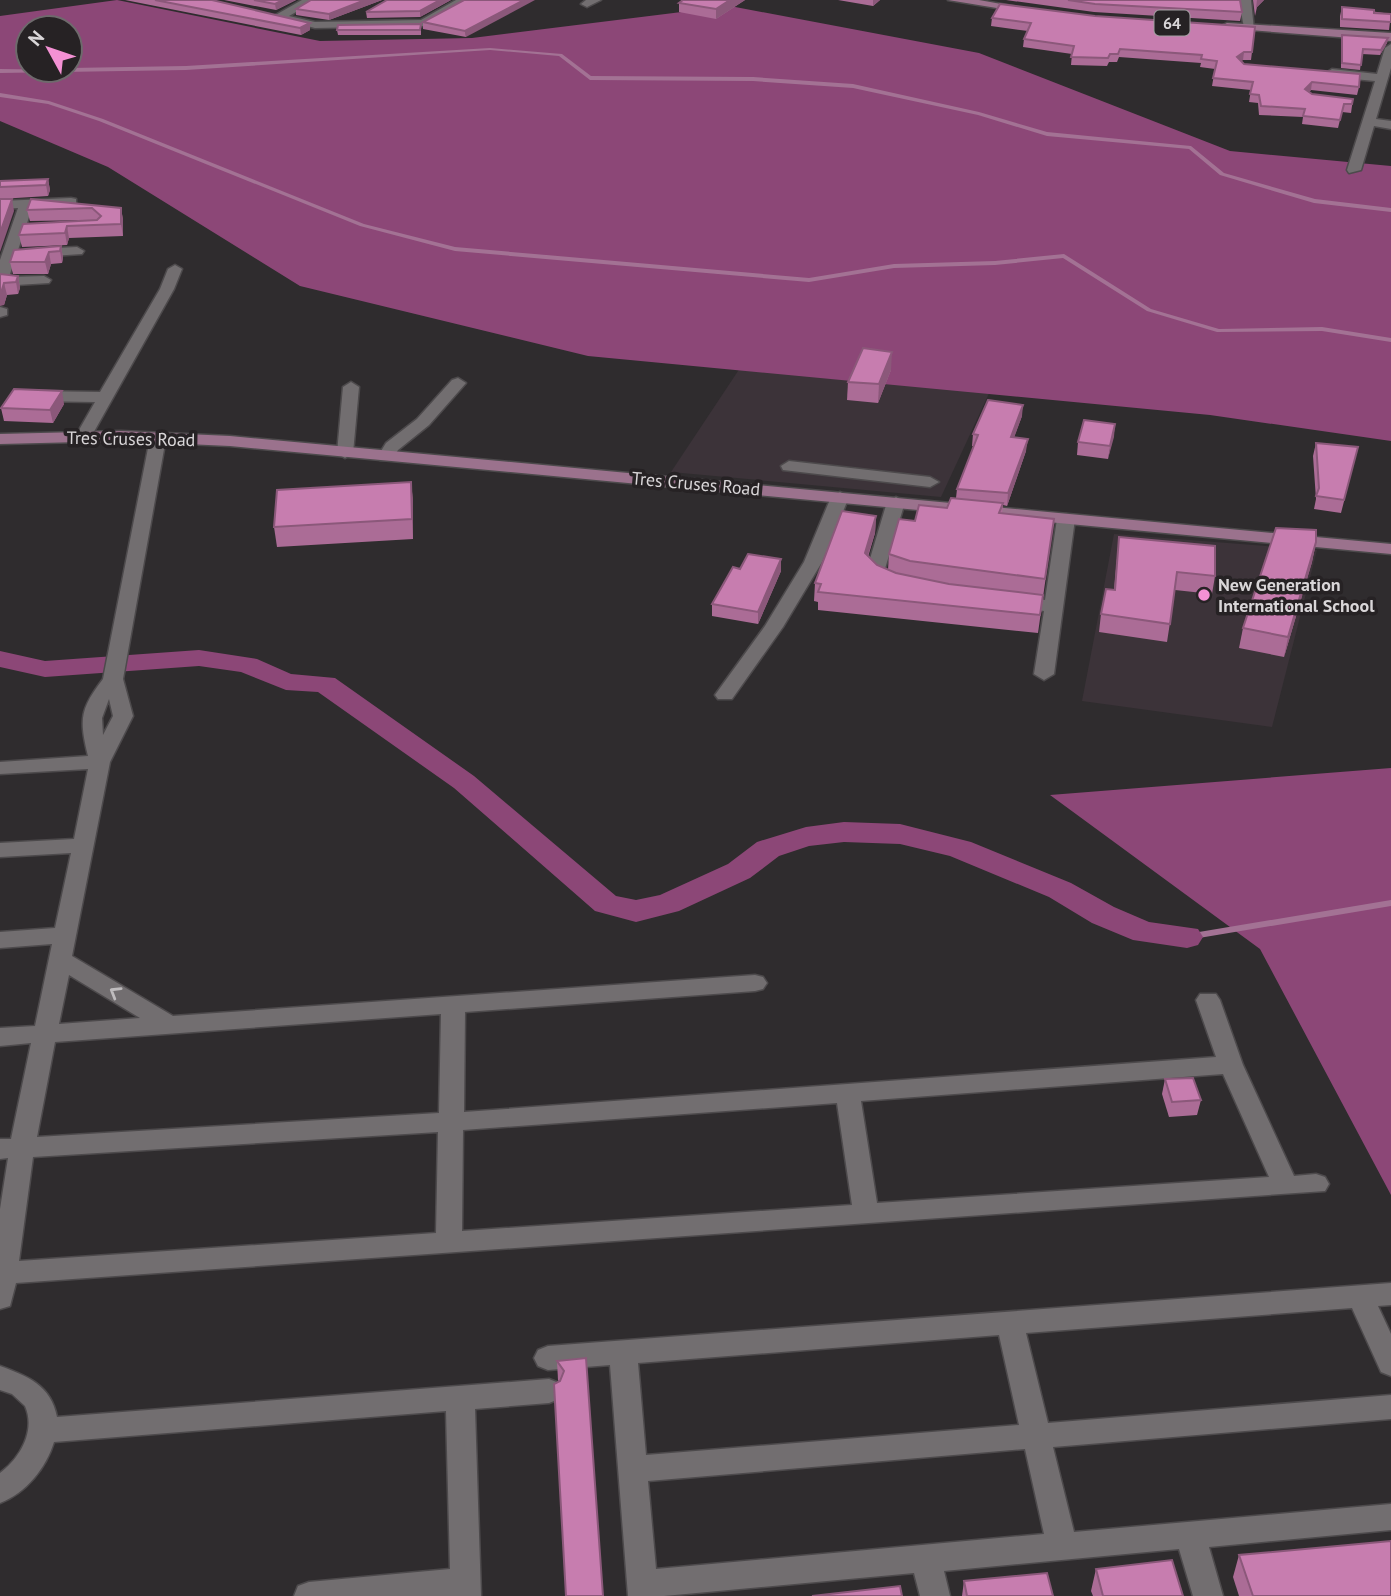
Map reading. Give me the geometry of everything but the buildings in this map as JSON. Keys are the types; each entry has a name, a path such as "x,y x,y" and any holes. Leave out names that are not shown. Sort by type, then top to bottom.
{"main road":[{"path":"954,0 1038,11"},
{"name":"64","path":"1210,25 1391,37"},
{"name":"Tres Cruses Road","path":"0,439 158,438 387,456 1391,550"}],"street":[{"path":"278,17 311,0"},
{"path":"265,14 316,25 423,23 464,0"},
{"path":"1245,0 1250,28"},
{"path":"340,25 365,13"},
{"path":"1354,170 1369,122 1368,102 1382,78 1391,48"},
{"path":"1313,72 1382,78"},
{"path":"1369,122 1391,125"},
{"path":"0,205 71,202"},
{"path":"26,204 24,228 9,255 0,282 44,280"},
{"path":"9,255 77,251"},
{"path":"83,437 167,289 175,269"},
{"path":"387,456 392,447 423,422 458,383"},
{"path":"345,453 351,387"},
{"path":"12,396 105,397"},
{"path":"100,762 90,720 92,708 113,679 158,438"},
{"path":"789,466 930,482"},
{"path":"725,695 774,627 813,562 840,497"},
{"path":"897,502 875,572 887,583 918,589"},
{"path":"1044,674 1066,519"},
{"path":"998,600 1052,607"},
{"path":"113,679 122,716 100,762 45,1034 11,1149 1,1281 449,1243 1316,1184"},
{"path":"0,768 100,762"},
{"path":"0,850 83,845"},
{"path":"0,940 62,947 169,1025"},
{"path":"0,1037 755,983"},
{"path":"1208,1000 1231,1065 1286,1186"},
{"path":"449,1243 453,1005"},
{"path":"11,1149 848,1095 1231,1065"},
{"path":"848,1095 866,1214"},
{"path":"548,1358 1391,1294"},
{"path":"1360,1296 1391,1364"},
{"path":"1010,1323 1062,1546"},
{"path":"623,1353 643,1590 926,1558 1391,1517"},
{"path":"0,1378 26,1389 37,1400 43,1414 44,1430 27,1467 0,1490"},
{"path":"44,1430 549,1391"},
{"path":"309,1596 466,1589 460,1397"},
{"path":"633,1469 1391,1407"},
{"path":"1189,1535 1208,1596"},
{"path":"926,1558 935,1596"}],"shaded area":[{"path":"117,0 320,41 472,38 730,6 979,53 1230,151 1391,166 1391,441 1210,415 588,356 300,286 108,167 0,121 0,16 14,14 14,84 84,84 84,14 15,14"},
{"path":"750,353 998,374 941,497 671,472"},
{"name":"New Generation International School","path":"1114,534 1317,550 1272,727 1082,701"},
{"path":"1391,768 1391,1195 1260,949 1050,795"}],"waterway":[{"path":"0,71 186,68 490,49 560,55 590,78 753,79 853,86 979,114 1047,134 1191,148 1222,174 1314,201 1391,210"},
{"path":"0,95 49,103 101,120 362,225 455,249 809,280 894,266 995,263 1064,256 1149,310 1219,331 1322,329 1391,340"},
{"path":"0,659 45,669 199,658 247,665 286,682 325,684 464,782 606,904 636,911 668,904 739,871 768,849 806,837 844,832 900,834 960,849 1060,890 1103,915 1144,932 1187,937"},
{"path":"1187,937 1391,903"}],"place":[{"name":"New Generation International School","path":"1204,595"}]}
